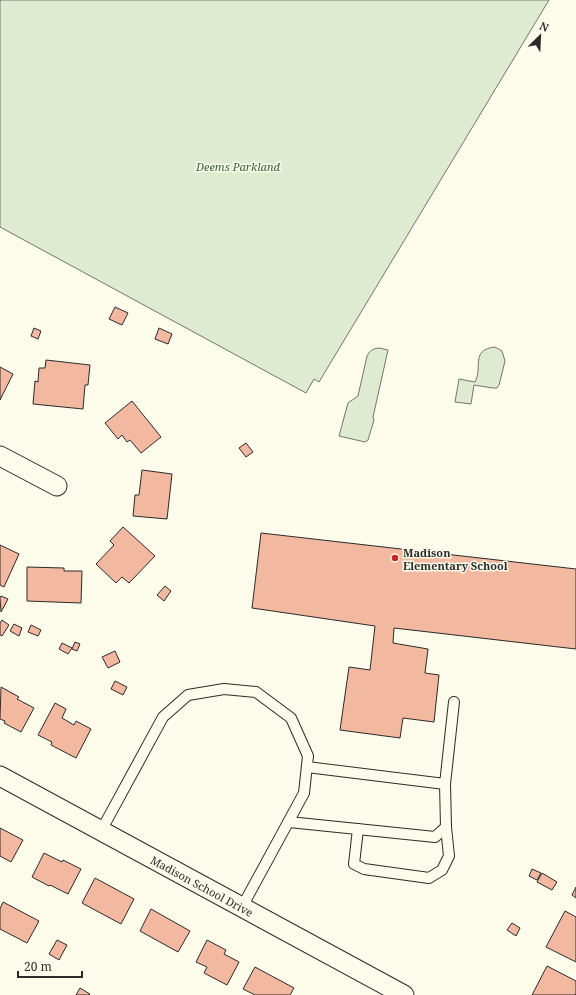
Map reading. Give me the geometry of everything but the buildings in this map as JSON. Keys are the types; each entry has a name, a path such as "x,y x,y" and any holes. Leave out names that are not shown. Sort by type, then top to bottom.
{"street":[{"path":"0,456 57,486"},
{"name":"Madison School Drive","path":"0,776 404,995"}],"lane":[{"path":"100,831 163,717 188,695 224,689 256,692 291,718 308,756 304,793 242,907"},
{"path":"358,829 354,864 364,869 429,878 442,870 449,856 446,827 445,784 454,702"},
{"path":"307,767 445,784"},
{"path":"289,822 435,837 446,827"}],"green space":[{"name":"Deems Parkland","path":"0,0 549,0 319,382 314,379 306,393 0,227"},
{"path":"495,347 502,351 505,361 497,388 474,385 471,404 455,402 459,379 475,382 480,355 487,349"},
{"path":"379,348 388,350 373,417 374,420 368,440 365,442 339,436 348,403 358,396 367,356 372,350"}],"place":[{"name":"Madison Elementary School","path":"395,558"}]}
